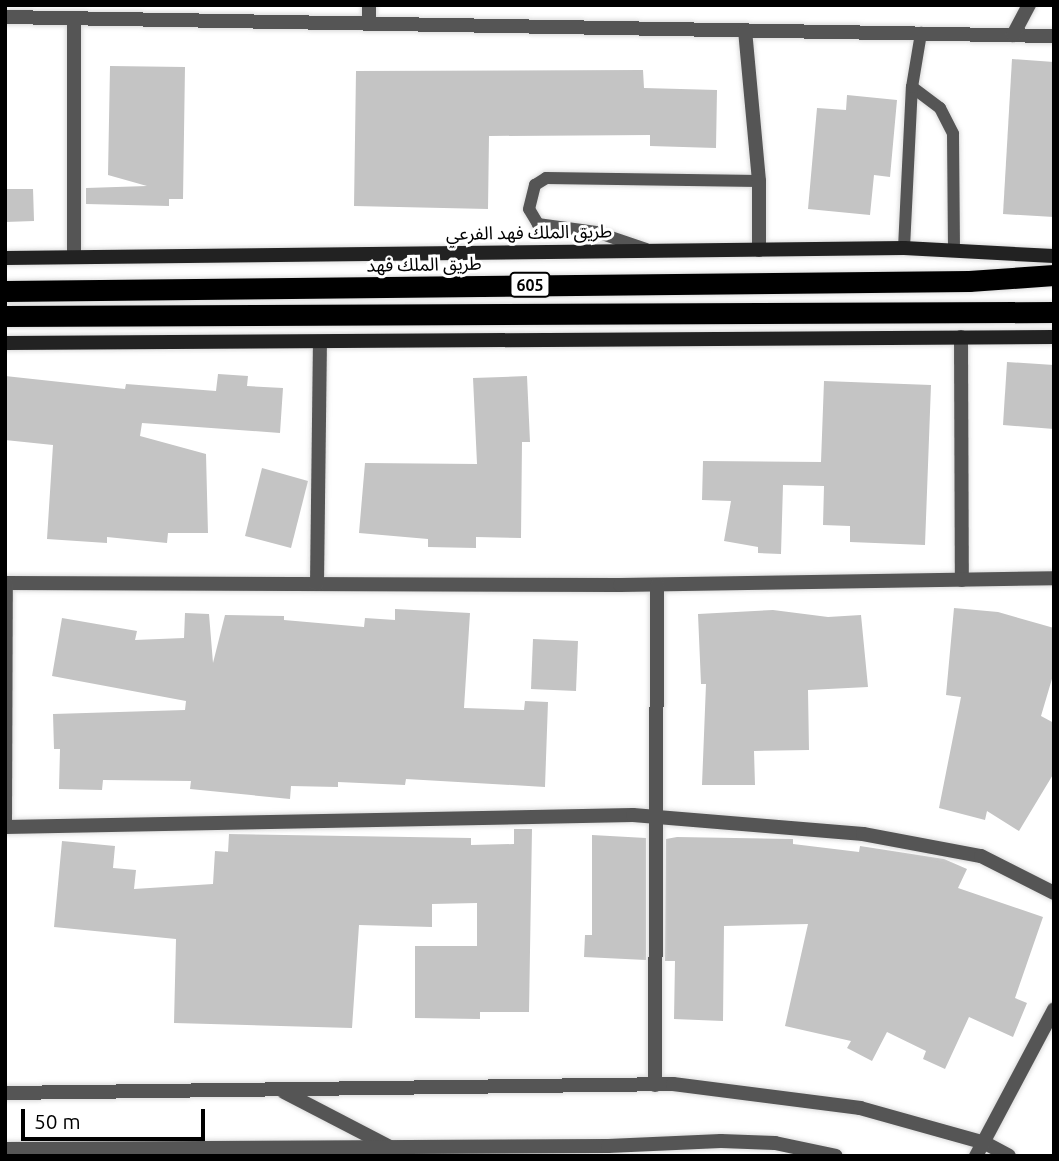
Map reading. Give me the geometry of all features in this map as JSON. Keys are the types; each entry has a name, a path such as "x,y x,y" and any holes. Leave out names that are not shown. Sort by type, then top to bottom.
{"highway":[{"name":"طريق الملك فهد","path":"5,291 969,281 1054,275"},
{"name":"605","path":"5,316 1054,312"}],"main road":[{"name":"طريق الملك فهد الفرعي","path":"5,258 904,248 954,248 1054,256"},
{"path":"5,343 1054,337"}],"street":[{"path":"369,5 369,23"},
{"path":"1013,35 1029,5"},
{"path":"5,16 1054,36"},
{"path":"74,18 74,257"},
{"path":"745,30 759,181 759,250"},
{"path":"961,337 962,580"},
{"path":"317,584 320,343"},
{"path":"1054,578 657,584 6,583 5,827 658,817 863,834 981,856 1054,893"},
{"path":"655,1084 657,584"},
{"path":"976,1156 1054,1009"},
{"path":"5,1093 655,1084 860,1108 985,1143 1009,1156"},
{"path":"282,1091 392,1148"},
{"path":"5,1149 392,1148 720,1141 775,1143 836,1156"}],"lane":[{"path":"904,248 912,87 921,33"},
{"path":"912,87 940,108 953,134 954,248"},
{"path":"648,250 585,229 538,224 529,209 536,185 546,178 759,181"}],"building":[{"path":"1012,59 1054,62 1054,217 1003,214"},
{"path":"110,66 185,67 183,199 169,199 169,206 86,204 86,188 147,186 108,175"},
{"path":"643,70 644,88 717,90 716,148 650,146 650,135 489,136 488,209 354,206 356,71"},
{"path":"847,95 897,100 890,177 874,175 870,215 808,209 817,108 846,110"},
{"path":"5,189 33,189 34,221 5,222"},
{"path":"1007,362 1054,365 1054,429 1003,425"},
{"path":"218,374 248,376 247,386 283,388 280,433 142,423 140,436 206,454 208,533 168,533 167,543 107,537 107,543 47,539 53,445 5,440 5,376 125,389 126,384 216,391"},
{"path":"527,376 530,442 522,442 521,538 476,537 476,548 428,547 428,539 359,533 365,463 477,464 473,378"},
{"path":"824,381 931,385 925,545 850,542 850,526 823,525 824,486 783,485 781,554 758,553 758,547 724,541 731,501 702,500 703,461 821,462"},
{"path":"262,468 308,481 291,548 245,536"},
{"path":"954,608 998,612 1054,628 1054,672 1041,716 1054,723 1054,773 1019,831 987,811 985,820 939,808 961,697 946,695"},
{"path":"395,609 470,613 464,708 524,710 525,701 548,702 545,787 406,779 405,785 338,782 338,787 291,786 290,799 190,789 191,781 103,780 102,790 59,789 60,749 54,749 53,714 185,710 186,701 52,676 62,618 137,631 135,640 184,638 185,613 209,614 213,663 225,615 284,616 284,620 364,627 365,618 395,620"},
{"path":"773,610 828,617 861,615 868,687 808,690 809,750 754,751 755,785 702,785 706,684 701,684 698,614"},
{"path":"533,639 578,641 576,691 531,689"},
{"path":"514,829 532,829 529,1012 480,1012 480,1019 415,1018 415,946 477,946 477,903 432,904 432,927 359,925 352,1028 174,1023 176,939 54,927 62,841 115,846 113,868 136,870 134,889 213,884 215,851 228,852 229,834 471,838 471,845 514,844"},
{"path":"592,835 646,838 646,960 584,957 585,935 592,935"},
{"path":"666,839 793,839 793,844 859,852 860,846 944,859 967,869 958,888 1043,917 1015,998 1027,1003 1013,1037 969,1017 945,1069 923,1059 926,1051 887,1032 872,1061 847,1048 851,1041 785,1026 808,924 724,926 723,1021 674,1019 675,961 665,961"}]}
